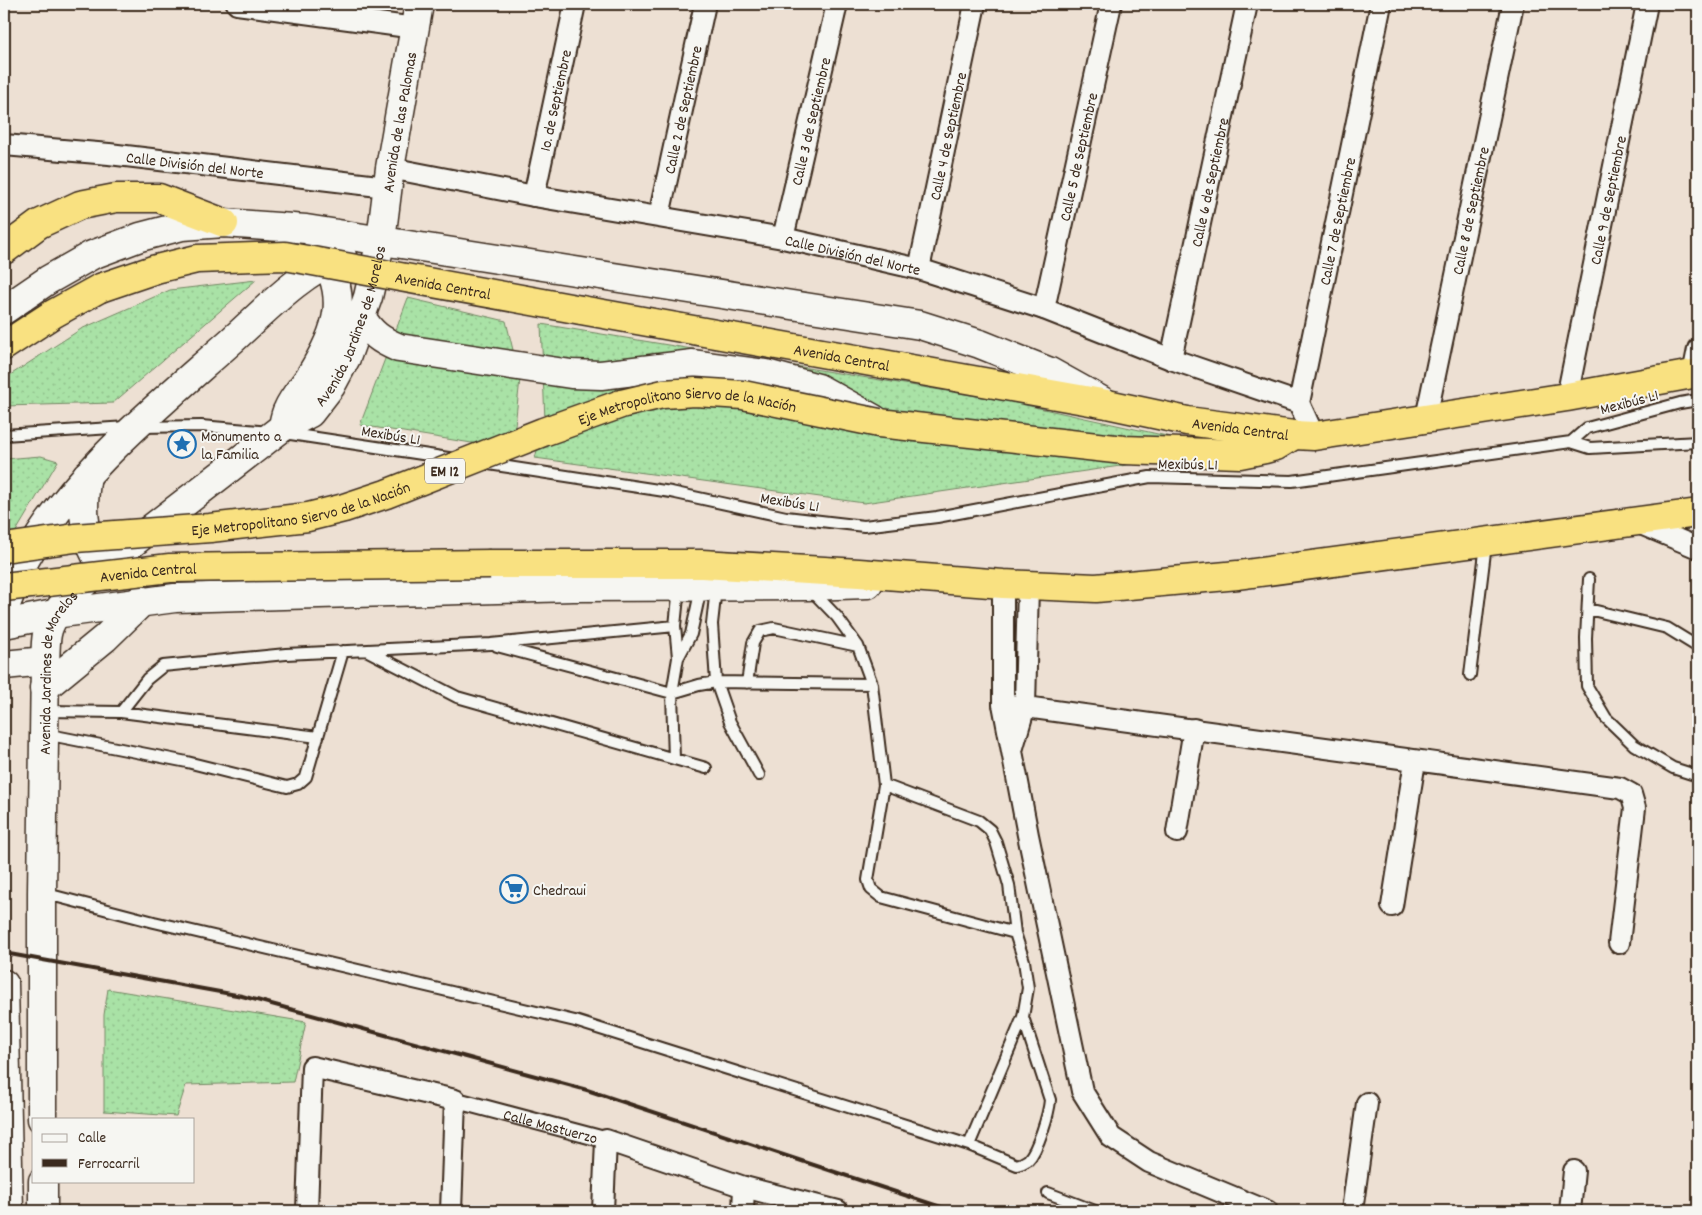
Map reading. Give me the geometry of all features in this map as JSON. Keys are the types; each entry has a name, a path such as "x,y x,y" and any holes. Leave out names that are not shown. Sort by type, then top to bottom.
{"highway":[{"path":"4,250 39,224 80,205 116,198 159,198 224,223"},
{"path":"4,269 64,230 93,218 120,214 153,214 224,223"},
{"name":"Avenida Central","path":"4,346 53,314 100,288 156,269 197,259 285,256 1107,404 1187,421 1304,435 1567,397 1697,374"},
{"name":"Eje Metropolitano Siervo de la Nación","path":"4,548 75,538 220,527 308,517 344,508 386,494 543,432 621,404 663,394 694,392 743,395 879,423 1124,450 1240,454 1266,449 1304,435"},
{"name":"Avenida Central","path":"4,587 170,568 490,564 702,564 1016,585 1096,588 1229,576 1698,513"}],"main road":[{"name":"Avenida de las Palomas","path":"382,240 388,177 417,16"},
{"path":"4,310 48,280 92,255 140,237 182,226 224,223 306,229 920,325 980,344 1050,372 1107,404"},
{"path":"280,430 288,409 324,351 333,330 338,309 337,285 328,262 306,229"},
{"name":"Avenida Jardines de Morelos","path":"4,609 25,560 50,522 87,475 135,427 291,287 328,262 382,240"},
{"name":"Avenida Jardines de Morelos","path":"42,1118 45,661 48,630 54,614 102,568 224,471 280,430 310,413 331,386 346,358 368,298 382,240"},
{"path":"361,316 368,329 381,340 399,348 571,374 601,375 693,364 766,374 818,388 879,423"},
{"path":"87,475 83,502 86,530 96,556 102,568 142,602"},
{"path":"4,624 54,614 175,598 573,587 806,586 957,581"},
{"path":"44,711 104,638 142,602"},
{"path":"4,665 45,661"},
{"path":"4,984 9,1211"},
{"path":"43,1182 43,1211"}],"street":[{"path":"236,4 417,16"},
{"name":"1o. de Septiembre","path":"534,196 575,4"},
{"name":"Calle 2 de Septiembre","path":"659,216 705,4"},
{"name":"Calle 3 de Septiembre","path":"783,238 837,4"},
{"name":"Calle 4 de Septiembre","path":"919,269 976,4"},
{"name":"Calle 5 de Septiembre","path":"1044,308 1111,4"},
{"name":"Calle 6 de Septiembre","path":"1171,359 1247,4"},
{"name":"Calle 7 de Septiembre","path":"1299,402 1382,4"},
{"name":"Calle 8 de Septiembre","path":"1426,418 1514,4"},
{"name":"Calle 9 de Septiembre","path":"1567,397 1647,4"},
{"name":"Calle División del Norte","path":"4,144 388,177 534,196 783,238 919,269 1044,308 1171,359 1299,402"},
{"path":"1299,402 1304,435"},
{"path":"1634,521 1698,548"},
{"path":"1016,585 1003,704 1028,835 1082,1090 1111,1137 1149,1162 1267,1211"},
{"path":"1012,749 1025,706 1016,585"},
{"path":"1003,704 1620,788 1631,794 1635,808 1619,944"},
{"path":"1177,832 1194,729"},
{"path":"1392,906 1415,761"},
{"path":"307,1211 312,1067 455,1100 451,1211"},
{"name":"Calle Mastuerzo","path":"455,1100 606,1140 603,1211"},
{"path":"1352,1211 1367,1103"},
{"path":"606,1140 744,1187 838,1211"},
{"path":"1570,1211 1574,1171"},
{"path":"743,1211 744,1187"}],"lane":[{"name":"Mexibús L1","path":"1572,442 1586,428 1680,402 1697,374"},
{"name":"Mexibús L1","path":"4,435 135,427 201,426 280,430 671,492 786,517 864,526 937,517 1150,477 1292,481 1572,442 1590,448 1698,442"},
{"path":"1470,675 1486,541"},
{"path":"1589,579 1586,638 1587,686 1606,718 1634,745 1673,768 1698,776"},
{"path":"806,586 837,617 858,646 872,684 884,785 868,880 871,889 881,897 1015,933"},
{"path":"674,759 672,693 678,658 675,626 699,587"},
{"path":"678,658 691,634 699,587"},
{"path":"699,587 712,624 716,682 730,722 759,775"},
{"path":"1588,608 1667,628 1698,647"},
{"path":"120,712 147,678 162,666 286,654 492,644 675,626"},
{"path":"747,682 753,642 760,631 774,628 858,646"},
{"path":"492,644 672,693 716,682 872,684"},
{"path":"367,650 457,697 706,768"},
{"path":"44,711 187,762 287,787 298,784 306,777 343,652"},
{"path":"44,711 120,712 318,737"},
{"path":"884,785 979,820 990,830 996,842 1009,885 1015,933 1024,961 1028,988 1023,1017 969,1145"},
{"path":"42,893 154,922 575,1021 969,1145 1017,1165 1027,1161 1033,1153 1049,1111 1050,1100 1023,1017"},
{"path":"1048,1193 1095,1211"}],"green space":[{"path":"256,280 113,403 4,406 4,379 81,329 170,290"},
{"path":"408,298 506,321 520,379 515,426 509,449 360,425"},
{"path":"541,324 1007,401 1231,450 864,503 535,458 545,421"},
{"path":"41,456 58,461 5,550 4,459"},
{"path":"108,989 306,1022 293,1082 186,1085 176,1116 104,1111 104,1015"}],"railway":[{"path":"4,953 242,996 587,1090 953,1211"}],"place":[{"name":"Monumento a la Familia","path":"182,444"},
{"name":"Chedraui","path":"514,889"}]}
